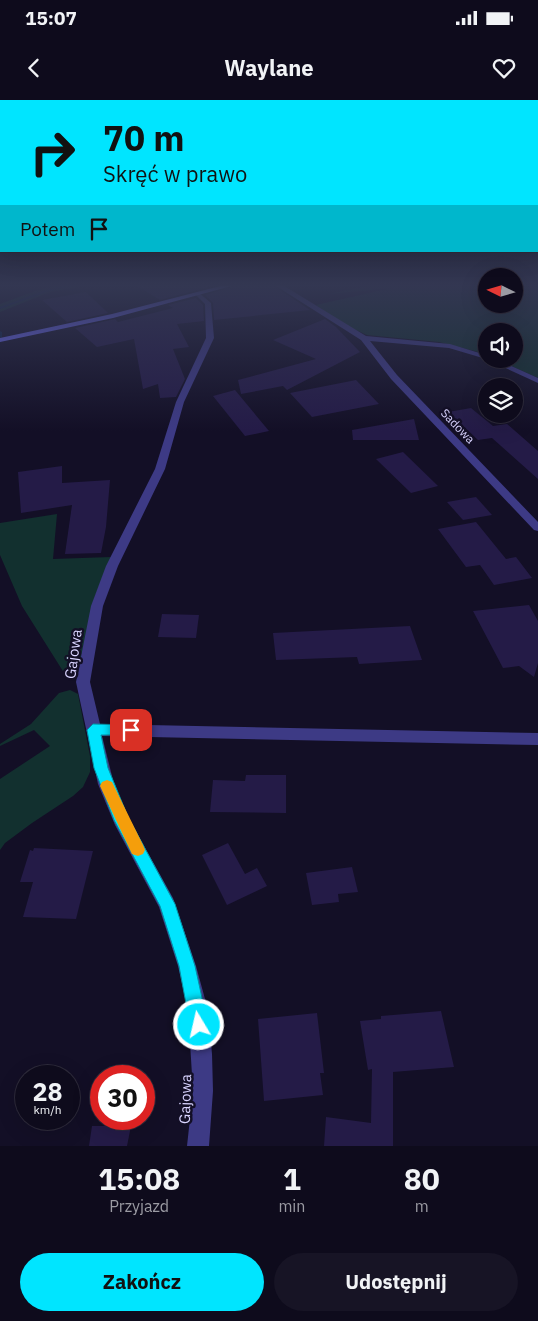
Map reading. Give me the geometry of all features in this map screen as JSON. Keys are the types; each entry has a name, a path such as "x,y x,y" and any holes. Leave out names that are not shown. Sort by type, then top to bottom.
{"main road":[{"path":"0,340 34,333"}],"street":[{"name":"Gajowa","path":"198,1146 203,1091 198,1010 187,966 167,904 122,820 106,784 83,682 97,606 112,566 160,469 180,402 210,338 210,333"},
{"path":"356,333 364,338 450,346 478,355"},
{"name":"Sadowa","path":"364,338 394,377 538,528"},
{"path":"510,368 538,381"},
{"path":"93,730 538,739"}],"green space":[{"path":"362,333 478,333 478,352 439,342 367,335"},
{"path":"523,333 538,333 538,378 516,368 523,368"},
{"path":"57,514 53,559 111,557 95,596 81,658 66,676 22,606 0,555 0,523"},
{"path":"70,690 78,694 90,756 90,772 83,787 73,796 32,823 5,843 0,850 0,779 50,746 34,730 0,746 0,744 31,724 59,693"}],"building":[{"path":"81,333 182,333 189,347 173,349 185,379 176,397 160,398 158,384 143,389 134,339 97,347"},
{"path":"291,333 342,333 360,352 287,390 283,386 241,394 238,380 316,359 273,340"},
{"path":"356,380 379,404 312,417 290,393"},
{"path":"235,390 269,431 245,436 213,396"},
{"path":"471,408 478,414 478,423 489,423 493,426 507,424 538,451 538,479 492,438 478,440 448,412"},
{"path":"414,419 419,440 353,440 352,430"},
{"path":"403,452 438,486 411,493 376,459"},
{"path":"62,466 62,483 110,480 106,527 101,553 65,554 72,505 21,513 18,472"},
{"path":"476,497 492,515 463,520 447,502"},
{"path":"476,522 506,559 516,557 532,578 494,585 480,565 466,567 438,529"},
{"path":"529,605 538,621 538,663 534,677 519,666 503,668 473,611"},
{"path":"162,614 199,615 196,638 158,637"},
{"path":"410,626 422,660 359,664 357,657 276,660 273,633"},
{"path":"246,775 286,775 286,813 210,812 213,780 245,781"},
{"path":"228,843 245,874 257,868 267,886 227,905 202,855"},
{"path":"34,848 93,851 76,919 23,917 33,882 20,882 30,850 33,851"},
{"path":"352,867 358,892 338,894 339,902 312,905 306,873"},
{"path":"441,1011 454,1067 393,1072 393,1146 324,1146 326,1117 371,1123 372,1069 368,1070 360,1021 381,1019 381,1016"},
{"path":"317,1013 324,1073 320,1073 323,1095 264,1101 258,1019"},
{"path":"91,1130 130,1130 127,1146 89,1146"}],"waterway":[{"path":"0,333 0,337"}],"slow traffic":[{"path":"107,786 138,850"}],"route":[{"path":"131,730 93,730 106,784 122,820 167,904 187,966 198,1010 199,1025"}]}
